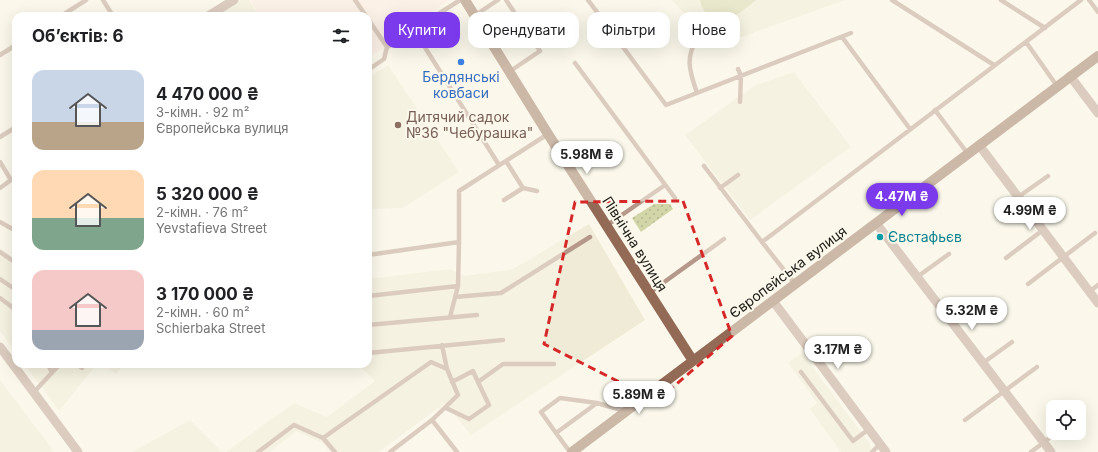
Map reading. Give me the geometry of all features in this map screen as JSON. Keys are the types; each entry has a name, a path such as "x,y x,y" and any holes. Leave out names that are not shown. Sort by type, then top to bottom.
{"street":[{"path":"214,12 234,0"},
{"name":"Північна вулиця","path":"465,0 472,12"},
{"name":"Північна вулиця","path":"494,48 692,361"},
{"name":"Європейська вулиця","path":"571,452 1098,56"},
{"path":"1070,76 1098,113"},
{"path":"979,145 1098,303"},
{"path":"876,223 1051,452"},
{"path":"773,301 886,452"},
{"path":"0,347 12,363"},
{"path":"16,368 78,452"}],"lane":[{"path":"67,12 86,0"},
{"path":"103,0 110,12"},
{"path":"355,0 363,12"},
{"path":"442,12 460,0"},
{"path":"480,12 498,0"},
{"path":"506,0 540,51 509,72"},
{"path":"588,0 666,105 851,33"},
{"path":"892,0 994,65"},
{"path":"1001,0 1045,28"},
{"path":"762,242 1081,0"},
{"path":"1089,0 1098,12"},
{"path":"372,25 384,43"},
{"path":"842,37 910,129"},
{"path":"1026,42 1058,86"},
{"path":"0,55 12,48"},
{"path":"372,67 384,59 387,48"},
{"path":"425,48 499,165"},
{"path":"692,48 689,68 697,93"},
{"path":"576,63 675,198"},
{"path":"738,69 741,76 740,102"},
{"path":"935,110 968,154"},
{"path":"0,137 12,130"},
{"path":"450,318 458,286 459,191 548,134"},
{"path":"506,161 523,188 536,191"},
{"path":"0,162 12,177"},
{"path":"704,166 795,284"},
{"path":"720,188 738,175"},
{"path":"1018,197 1048,176"},
{"path":"0,188 12,181"},
{"path":"606,226 665,185"},
{"path":"504,200 523,188"},
{"path":"0,222 12,229"},
{"path":"1006,258 1043,230"},
{"path":"1028,284 1095,234"},
{"path":"455,297 501,293 590,237"},
{"path":"649,293 724,239"},
{"path":"372,254 459,242"},
{"path":"0,252 12,260"},
{"path":"917,277 949,254"},
{"path":"0,279 12,287"},
{"path":"1090,292 1098,285"},
{"path":"372,296 458,286"},
{"path":"0,298 12,307"},
{"path":"372,325 476,315"},
{"path":"372,353 503,340"},
{"path":"983,363 1012,342"},
{"path":"390,452 432,420 458,395 447,369 442,345"},
{"path":"323,438 431,362 447,369"},
{"path":"478,382 503,364 554,364"},
{"path":"965,420 1037,367"},
{"path":"50,368 52,373"},
{"path":"34,392 56,368"},
{"path":"446,408 469,419 489,405 473,372 452,382"},
{"path":"801,372 852,441 869,429"},
{"path":"571,452 540,412 560,398 597,403 626,411"},
{"path":"556,433 597,403"},
{"path":"432,420 457,452"},
{"path":"258,452 294,425 323,438 335,452"},
{"path":"1030,452 1046,440"},
{"path":"872,452 880,444"}],"highlighted area":[{"path":"683,201 732,336 657,401 544,344 575,202"}],"shaded area":[{"path":"240,0 249,0 256,12 221,12"},
{"path":"250,0 450,0 432,12 384,12 384,43 382,49 372,55 372,12 258,12"},
{"path":"672,0 845,0 740,38 740,12 683,12"},
{"name":"Дитячий садок №36 \"Чебурашка\"","path":"388,65 459,172 403,208 372,209 372,75"},
{"path":"794,72 851,147 750,220 685,135 754,86"},
{"path":"589,224 645,320 471,435 445,403 379,452 330,452 322,443 296,431 270,452 226,452 294,403 327,417 375,381 361,368 372,368 372,279 450,269 465,276 513,269"},
{"path":"0,248 12,256 12,348 0,331"},
{"path":"802,353 870,444 871,452 841,452 810,409 817,403 788,363"},
{"path":"27,368 94,368 59,411"},
{"path":"108,368 121,368 116,374"},
{"path":"0,380 44,438 54,452 0,452"},
{"path":"190,420 222,452 132,452"}],"green space":[{"path":"700,0 756,0 740,12 705,12"},
{"path":"654,204 670,204 673,209 641,232 632,218"}],"place":[{"name":"Бердянські ковбаси","path":"461,62"},
{"name":"Дитячий садок №36 \"Чебурашка\"","path":"398,125"},
{"name":"Євстафьєв","path":"880,237"}]}
